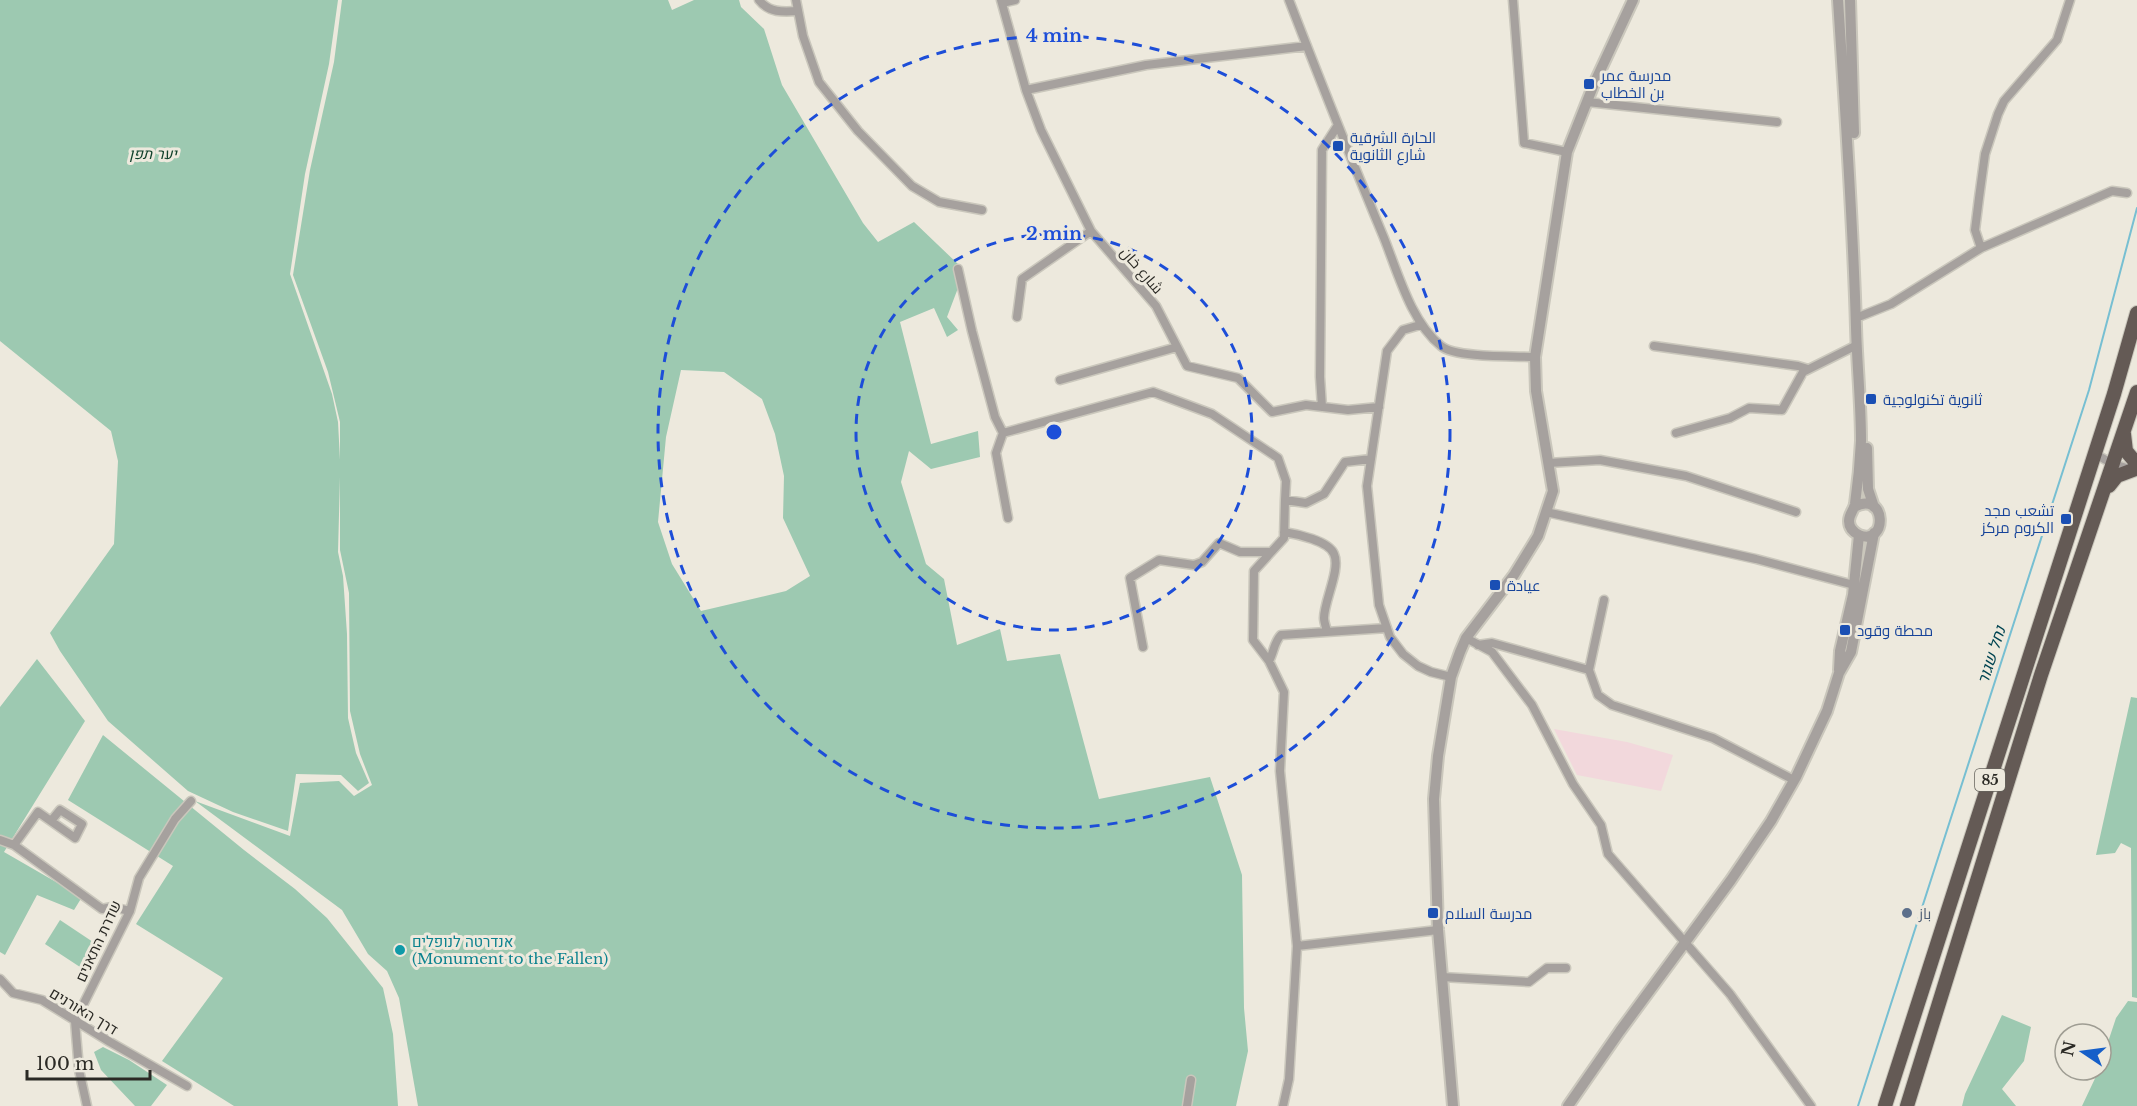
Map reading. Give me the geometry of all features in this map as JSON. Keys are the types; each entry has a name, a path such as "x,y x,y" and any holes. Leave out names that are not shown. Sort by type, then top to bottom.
{"highway":[{"name":"85","path":"1885,1106 2095,454 2137,313"},
{"name":"85","path":"1907,1106 2041,675 2137,392"},
{"path":"2104,492 2117,476 2136,468 2126,451 2124,432"}],"street":[{"path":"759,0 769,9 777,12 798,11"},
{"path":"796,0 819,82 858,130 912,186 939,202 982,210"},
{"path":"1001,2 1015,0"},
{"path":"1289,0 1420,325 1442,348 1493,356 1535,357"},
{"path":"1513,0 1524,143 1567,152"},
{"path":"1453,1106 1438,930 1434,800 1438,756 1451,677 1466,638 1514,575 1538,536 1553,491 1536,391 1535,357 1567,152 1633,0"},
{"path":"1838,0 1850,157 1861,448 1854,507 1849,523 1859,535 1865,536 1878,530 1881,520 1868,489 1850,0"},
{"path":"1981,248 1975,230 1979,198 1985,154 1998,114 2004,101 2057,40 2070,0"},
{"name":"شارع خان","path":"1001,2 1026,90 1041,130 1091,231 1156,306 1187,366 1238,378 1272,412 1306,405 1348,410 1379,407"},
{"path":"1026,90 1146,65 1307,46"},
{"path":"1587,102 1776,122"},
{"path":"1322,407 1320,377 1322,150 1338,125"},
{"path":"1861,316 1891,304 1981,248 2112,191 2127,193"},
{"path":"1017,317 1022,279 1091,231"},
{"path":"958,269 980,363 995,417 1003,433 996,453 1008,518"},
{"path":"1420,325 1403,330 1387,351 1367,486 1379,605 1390,637 1403,654 1418,666 1451,677"},
{"path":"1676,433 1730,418 1749,408 1782,410 1803,372 1857,345"},
{"path":"1654,346 1808,369"},
{"path":"1060,380 1177,347"},
{"path":"1003,433 1153,392 1212,414 1278,458 1286,481 1284,538 1254,571 1253,640 1269,661 1284,692 1280,771 1297,946 1289,1079 1283,1106"},
{"path":"2095,454 2136,468"},
{"path":"1286,500 1306,502 1324,494 1345,462 1371,459"},
{"path":"1548,463 1600,460 1686,476 1796,512"},
{"path":"1854,507 1865,504 1874,507"},
{"path":"1546,512 1756,559 1854,585"},
{"path":"1284,532 1313,539 1333,551 1336,557 1324,617 1327,632"},
{"path":"1568,1106 1764,831 1794,780 1827,711 1839,673 1851,652 1874,533"},
{"path":"1839,673 1840,651 1854,585 1859,535"},
{"path":"1143,647 1130,578 1159,560 1194,565 1202,562 1219,543 1240,552 1271,552"},
{"path":"1604,600 1589,670 1598,695 1611,705 1713,738 1794,780"},
{"path":"1269,661 1274,651 1275,641 1281,635 1387,628"},
{"path":"1466,638 1492,652 1532,705 1573,784 1601,825 1608,854 1730,994 1812,1106"},
{"path":"1478,645 1491,643 1589,670"},
{"name":"שדרת התאנים","path":"75,1021 130,911 140,878 176,819 191,801"},
{"path":"14,845 38,812 51,821"},
{"path":"0,840 14,845 102,909 112,907 130,911"},
{"path":"1297,946 1438,930"},
{"path":"1442,977 1529,982 1547,968 1566,968"},
{"name":"דרך האורנים","path":"0,979 13,993 42,1000 187,1086"},
{"path":"75,1021 79,1070 87,1106"},
{"path":"1187,1106 1191,1080"},
{"path":"1575,1106 1584,1085"}],"shaded area":[{"path":"1554,729 1627,742 1673,755 1661,791 1577,775"}],"green space":[{"name":"יער תפן","path":"0,0 338,0 329,64 305,174 290,274 332,394 338,422 340,460 340,422 328,372 293,275 310,170 334,62 342,0 668,0 672,10 694,0 739,0 741,7 764,29 782,85 863,223 878,242 914,222 960,266 958,288 947,317 958,330 947,337 934,308 900,322 931,444 978,431 980,457 931,469 909,451 901,482 926,564 944,579 957,645 1000,629 1007,661 1060,654 1099,799 1210,777 1242,875 1244,1008 1248,1051 1236,1106 418,1106 399,998 387,971 368,954 342,910 195,801 290,836 300,783 339,781 354,796 372,785 360,754 350,711 349,593 340,550 340,477 338,552 343,576 347,634 348,718 356,753 369,783 358,791 341,775 296,774 288,831 233,812 188,791 108,721 60,651 50,633 114,544 118,461 111,431 0,341","holes":["681,370 724,372 762,399 775,434 784,476 783,518 810,576 786,591 701,611 672,564 658,522 666,437"]},
{"path":"37,659 85,721 4,852 82,897 74,910 37,895 5,955 0,952 0,707"},
{"path":"2131,697 2137,698 2137,998 2132,997 2131,848 2121,843 2115,853 2096,855"},
{"path":"103,735 295,889 327,918 383,988 393,1034 398,1106 234,1106 162,1061 223,978 136,924 173,866 68,800"},
{"path":"60,920 96,944 80,967 45,944"},
{"path":"2128,1001 2137,1002 2137,1106 2082,1106 2093,1082 2113,1082 2113,1027 2116,1018"},
{"path":"2002,1015 2031,1027 2024,1061 2002,1089 2016,1106 1962,1106 1965,1094"},
{"path":"103,1047 129,1060 167,1085 151,1106 135,1106 101,1070 94,1052"}],"waterway":[{"name":"נחל שגור","path":"1858,1106 2089,390 2137,208"}],"place":[{"name":"مدرسة عمر بن الخطاب","path":"1589,84"},
{"name":"الحارة الشرقية شارع الثانوية","path":"1338,146"},
{"name":"ثانوية تكنولوجية","path":"1871,399"},
{"name":"تشعب مجد الكروم مركز","path":"2066,519"},
{"name":"عيادة","path":"1495,585"},
{"name":"محطة وقود","path":"1845,630"},
{"name":"مدرسة السلام","path":"1433,913"},
{"name":"باز","path":"1907,913"},
{"name":"אנדרטה לנופלים (Monument to the Fallen)","path":"400,950"}]}
